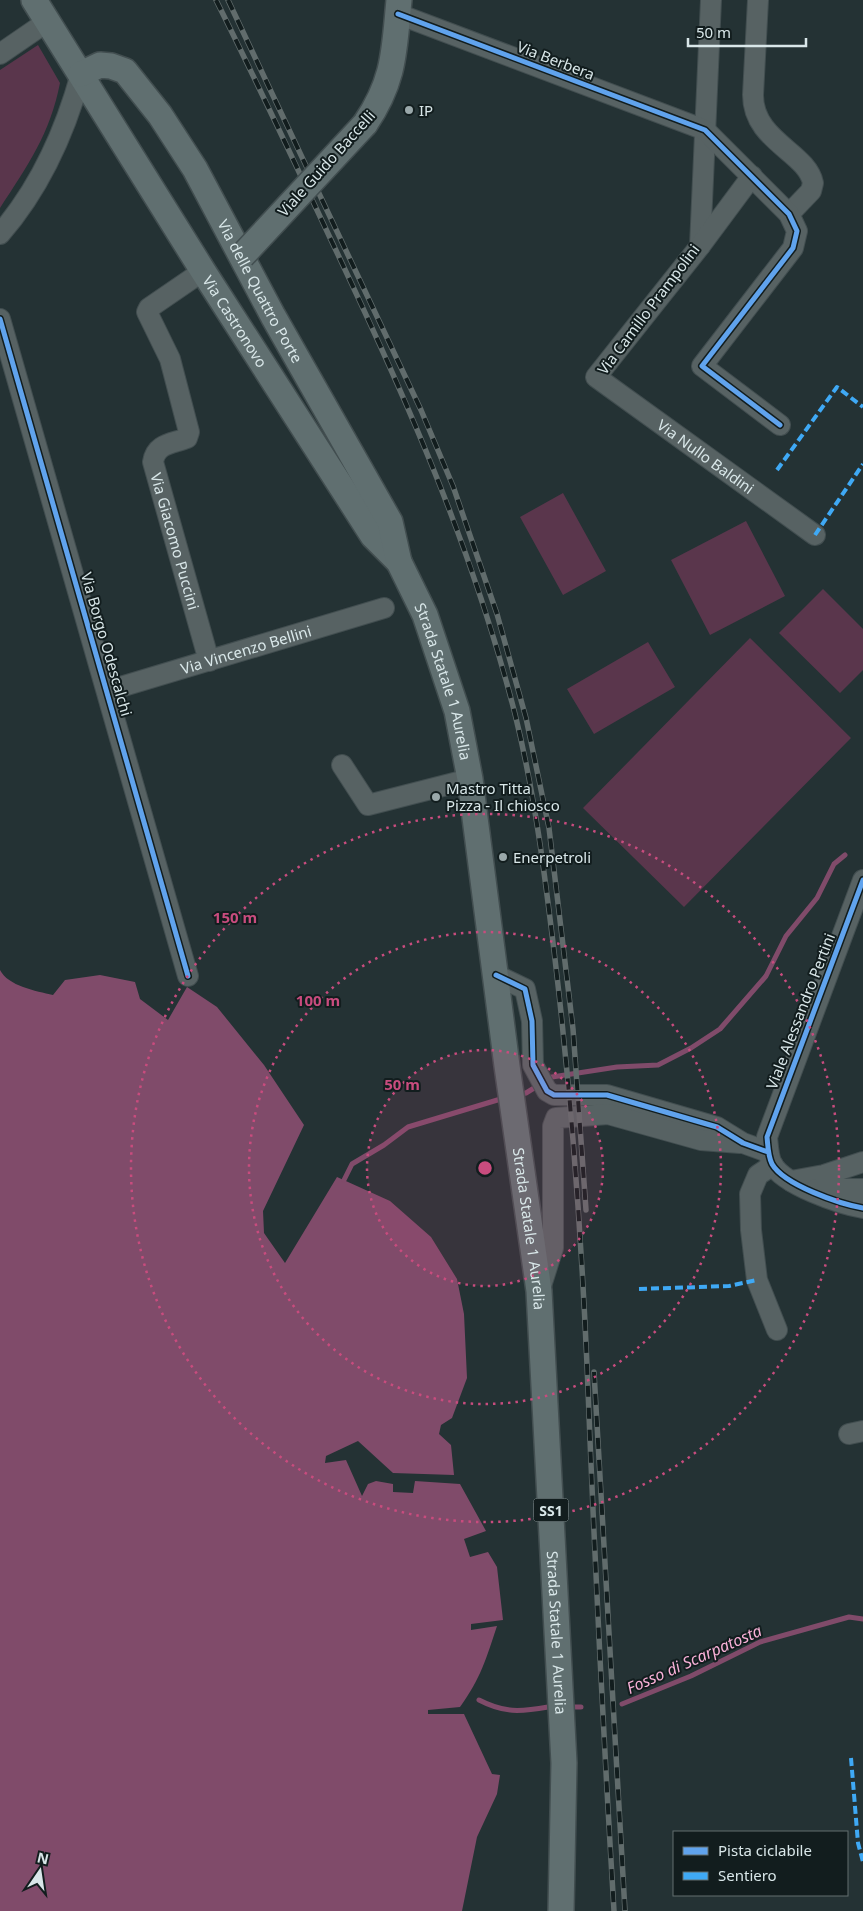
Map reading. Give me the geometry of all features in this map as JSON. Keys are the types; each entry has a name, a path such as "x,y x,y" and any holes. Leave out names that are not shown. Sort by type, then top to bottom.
{"main road":[{"name":"Via Castronovo","path":"34,0 203,271 373,536 399,562"},
{"name":"Viale Guido Baccelli","path":"242,256 365,124 381,98 388,81 396,49 399,7"},
{"name":"Via delle Quattro Porte","path":"81,74 96,66 106,65 124,71 132,78 186,154 273,316 390,522 399,562"},
{"name":"Strada Statale 1 Aurelia","path":"399,562 425,615 448,683 464,739 513,1111 539,1291 564,1763 561,1911"}],"street":[{"path":"758,0 753,95 755,109 766,130 807,170 813,183 811,191 789,214"},
{"name":"Via Camillo Prampolini","path":"596,377 700,246 705,130 707,1"},
{"name":"Via Berbera","path":"399,7 705,130"},
{"path":"0,54 48,21"},
{"path":"0,234 14,218 57,144 71,108 81,74"},
{"path":"705,130 789,214 798,231 793,248 702,366 780,425"},
{"path":"700,246 752,176"},
{"name":"Via Giacomo Puccini","path":"203,271 149,308 147,312 170,359 189,432 187,438 160,448 154,454 153,462 209,661"},
{"name":"Via Borgo Odescalchi","path":"0,319 188,976"},
{"name":"Via Nullo Baldini","path":"596,377 815,535"},
{"name":"Via Vincenzo Bellini","path":"107,691 384,608"},
{"path":"342,765 368,805 470,779"},
{"name":"Viale Alessandro Pertini","path":"770,1158 767,1137 771,1123 863,880"},
{"path":"496,975 525,989 532,1021 531,1057 533,1065 547,1091 554,1095 588,1093 607,1095 718,1127 770,1158 779,1172 791,1180 809,1190 863,1208"},
{"path":"539,1291 553,1248 552,1126 556,1118 608,1114 701,1140 743,1143"},
{"path":"770,1158 758,1175 750,1194 751,1230 756,1280 777,1330"},
{"path":"791,1180 824,1175 863,1162"},
{"path":"809,1190 863,1189"}],"shaded area":[{"path":"38,45 60,83 56,101 37,148 0,208 0,70"},
{"path":"563,493 606,571 563,595 520,517"},
{"path":"746,521 785,596 710,635 671,560"},
{"path":"823,589 863,629 863,670 840,693 779,633"},
{"path":"750,638 851,738 684,907 583,808"},
{"path":"648,642 675,687 594,734 567,689"},
{"path":"0,970 4,976 16,984 53,995 65,980 100,975 135,982 140,999 168,1020 187,987 217,1007 264,1065 304,1125 263,1211 264,1233 285,1263 337,1177 390,1201 431,1237 457,1279 464,1314 467,1378 452,1418 441,1425 439,1434 451,1445 454,1475 393,1473 358,1441 326,1456 325,1463 346,1460 362,1496 368,1484 376,1481 393,1484 393,1492 413,1493 415,1481 460,1484 486,1531 464,1539 470,1557 488,1552 497,1567 503,1620 471,1624 471,1630 497,1626 478,1677 460,1707 428,1710 428,1714 464,1714 492,1774 500,1775 497,1794 477,1837 462,1911 0,1911"}],"waterway":[{"path":"546,1080 552,1077 617,1067 658,1065 691,1048 720,1029 766,976 786,936 817,898 834,864 845,855"},
{"path":"517,1095 526,1093 539,1085"},
{"path":"344,1180 352,1164 384,1145 408,1127 504,1098"},
{"name":"Fosso di Scarpatosta","path":"622,1704 691,1676 760,1642 849,1617 863,1619"},
{"name":"Fosso di Scarpatosta","path":"479,1700 496,1707 512,1710 548,1707"},
{"name":"Fosso di Scarpatosta","path":"573,1707 581,1707"}],"railway":[{"path":"216,0 386,358 435,473 479,591 498,652 522,744 534,805 547,897 561,1010 575,1162 585,1314 599,1638 614,1911"},
{"path":"228,0 421,410 453,486 497,614 526,718 549,828 573,1029 586,1210"},
{"path":"594,1372 625,1911"}],"marked path":[{"path":"777,470 837,387 863,407"},
{"path":"815,535 863,464"},
{"path":"639,1289 729,1286 757,1280"},
{"path":"851,1758 858,1843 863,1862"}],"cycle path":[{"path":"398,14 705,130 789,214 797,231 793,248 702,366 780,425"},
{"path":"0,319 188,976"},
{"path":"863,880 767,1137 772,1164 778,1172 800,1186 827,1198 863,1208"},
{"path":"496,975 525,989 532,1021 533,1065 547,1091 554,1095 607,1095 717,1127 743,1143 768,1152"}],"place":[{"name":"IP","path":"409,110"},
{"name":"Mastro Titta Pizza - Il chiosco","path":"436,797"},
{"name":"Enerpetroli","path":"503,857"}]}
